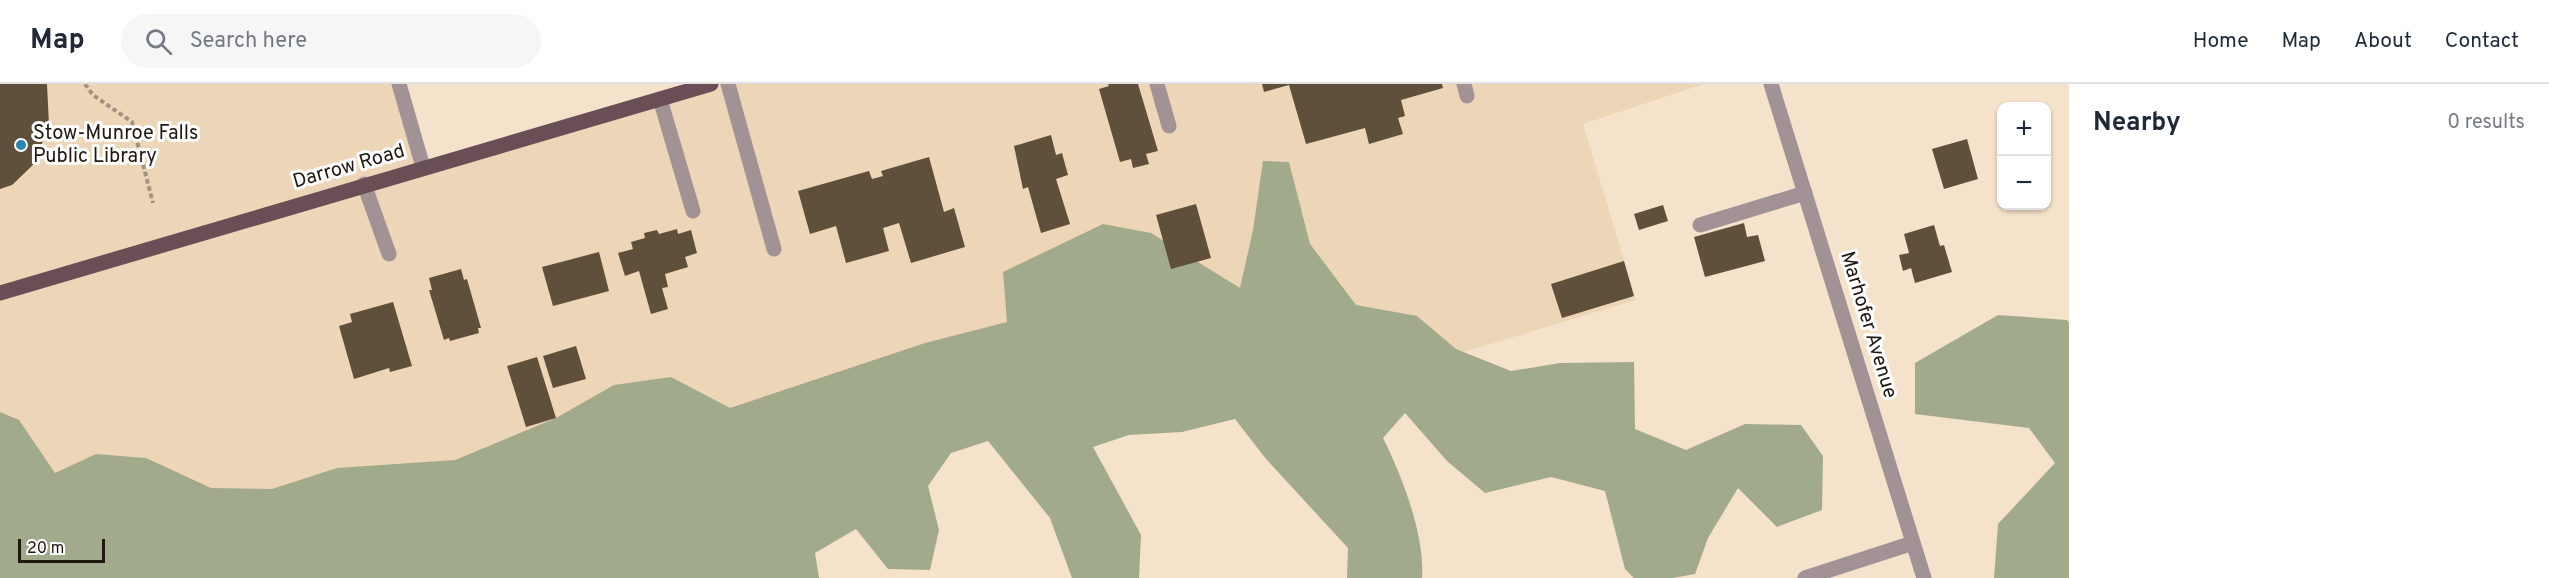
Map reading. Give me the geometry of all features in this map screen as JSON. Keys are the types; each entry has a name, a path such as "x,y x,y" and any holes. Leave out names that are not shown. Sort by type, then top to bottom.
{"main road":[{"name":"Darrow Road","path":"0,293 364,184 711,84"}],"street":[{"path":"399,84 423,167"},
{"path":"729,84 774,249"},
{"path":"1157,84 1170,126"},
{"name":"Marhofer Avenue","path":"1771,84 1924,578"},
{"path":"660,99 693,211"},
{"path":"364,184 389,254"},
{"path":"1700,225 1804,193"},
{"path":"1805,578 1913,543"}],"path":[{"path":"85,84 93,95 132,122 153,203"}],"shaded area":[{"path":"0,84 399,84 423,167 711,84 1704,84 1583,124 1636,300 1318,396 1279,303 85,578 0,578"}],"green space":[{"path":"1263,161 1289,162 1310,244 1356,305 1417,316 1456,349 1511,371 1560,363 1634,362 1635,429 1686,450 1745,424 1801,425 1823,456 1822,510 1777,527 1738,488 1708,538 1695,574 1673,578 1634,578 1625,569 1605,491 1551,477 1485,493 1447,461 1405,413 1383,438 1411,506 1420,543 1422,578 1347,578 1348,548 1266,459 1235,419 1182,432 1129,435 1093,447 1141,535 1139,578 1072,578 1050,518 988,441 951,453 928,486 939,530 930,570 888,569 856,529 815,553 819,578 0,578 0,412 19,420 55,473 96,454 146,458 211,488 272,489 337,468 455,460 556,418 614,385 671,377 730,408 925,343 1007,322 1003,272 1103,224 1151,233 1240,288 1253,230"},
{"path":"1998,315 2067,320 2069,323 2069,578 1994,578 1998,524 2055,463 2029,428 1915,414 1915,363"}],"building":[{"name":"Stow-Munroe Falls Public Library","path":"0,84 47,84 49,125 34,164 12,185 0,189"},
{"path":"1108,84 1138,84 1158,151 1146,154 1149,164 1133,168 1131,159 1120,162 1099,89 1109,86"},
{"path":"1262,84 1442,84 1443,88 1401,100 1405,116 1398,118 1403,134 1369,144 1365,128 1306,144 1289,85 1264,92"},
{"path":"1051,135 1056,155 1062,153 1068,175 1056,179 1070,224 1041,233 1028,187 1023,189 1014,146"},
{"path":"1967,139 1978,179 1944,189 1932,149"},
{"path":"929,157 944,212 954,208 965,247 911,263 899,223 883,228 889,251 846,263 836,226 810,234 798,191 869,171 872,179 883,176 881,171"},
{"path":"1196,204 1211,258 1171,269 1156,215"},
{"path":"1663,205 1668,221 1639,230 1634,214"},
{"path":"1744,223 1747,237 1758,235 1765,261 1705,277 1694,237"},
{"path":"1934,225 1940,246 1944,245 1952,272 1915,283 1911,268 1903,271 1899,255 1909,253 1904,234"},
{"path":"677,229 678,234 691,230 697,253 685,257 688,267 665,274 668,287 662,288 668,309 651,314 639,271 625,276 618,253 633,249 631,242 645,238 644,233 657,230 659,234"},
{"path":"599,252 609,291 553,306 542,267"},
{"path":"1624,261 1634,296 1562,318 1551,284"},
{"path":"461,269 464,280 467,279 481,328 478,328 479,333 450,341 449,338 444,340 429,290 432,290 429,278"},
{"path":"393,302 412,366 390,372 389,368 354,379 339,326 352,322 350,314"},
{"path":"576,346 586,379 553,388 543,356"},
{"path":"537,357 556,418 526,427 507,366"}],"place":[{"name":"Stow-Munroe Falls Public Library","path":"21,145"}]}
